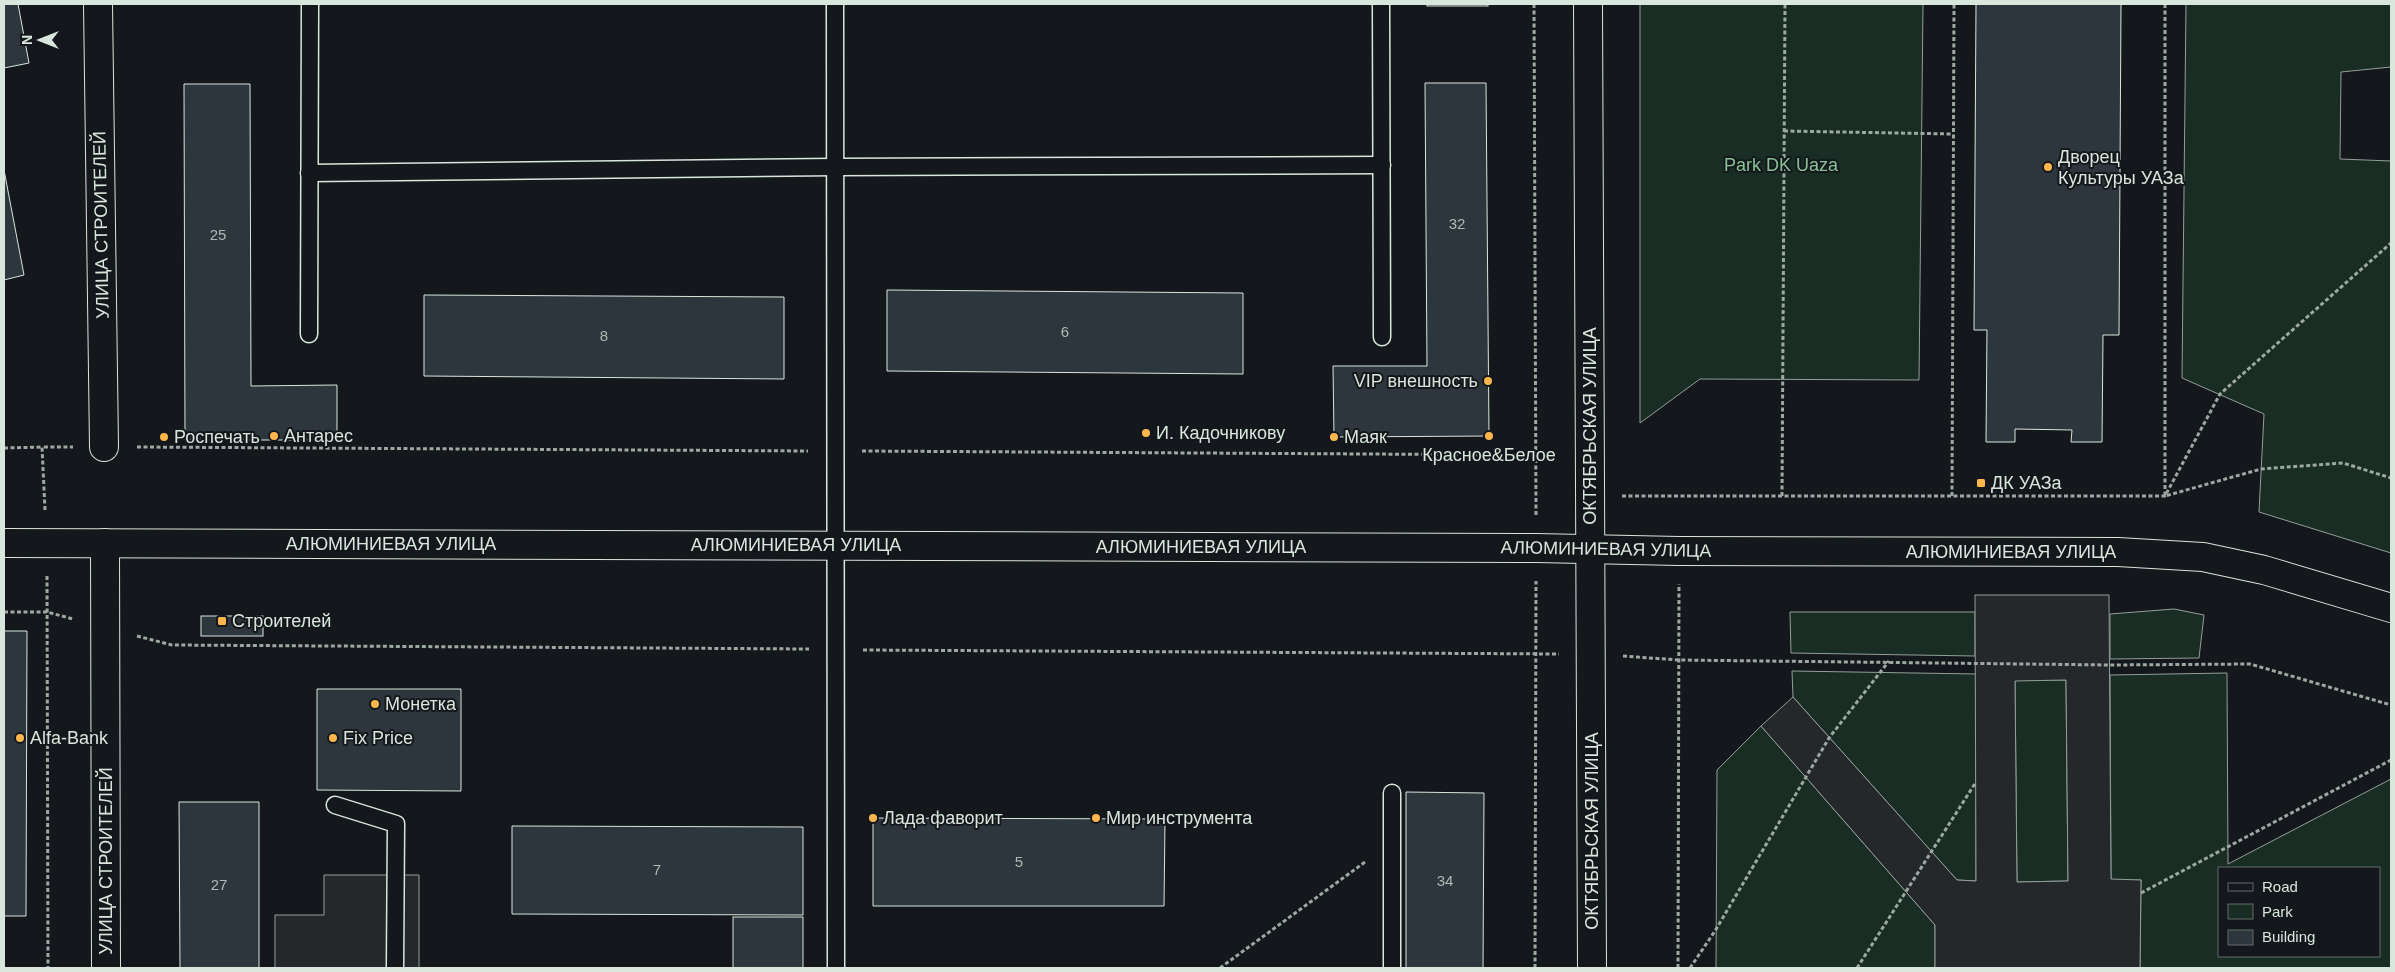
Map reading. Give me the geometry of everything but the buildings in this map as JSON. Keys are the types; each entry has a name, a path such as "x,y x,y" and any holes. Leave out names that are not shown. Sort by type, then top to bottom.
{"main road":[{"name":"УЛИЦА СТРОИТЕЛЕЙ","path":"98,4 104,447"},
{"name":"ОКТЯБРЬСКАЯ УЛИЦА","path":"1588,4 1592,968"},
{"name":"АЛЮМИНИЕВАЯ УЛИЦА","path":"4,543 1590,548 1679,551 2118,552 2203,557 2264,570 2391,608"},
{"name":"УЛИЦА СТРОИТЕЛЕЙ","path":"105,543 106,968"}],"lane":[{"path":"309,334 310,4"},
{"path":"835,4 836,968"},
{"path":"1381,4 1382,337"},
{"path":"309,173 835,167 1382,165"},
{"path":"1392,794 1392,968"},
{"path":"334,805 396,824 395,968"}],"path":[{"path":"1534,4 1537,654 1535,968"},
{"path":"1782,496 1785,4"},
{"path":"1952,496 1954,4"},
{"path":"2165,4 2165,496"},
{"path":"1784,131 1954,134"},
{"path":"2165,496 2220,394 2391,243"},
{"path":"42,447 47,612 48,968"},
{"path":"4,448 104,447"},
{"path":"1590,496 2165,496 2261,469 2343,463 2391,478"},
{"path":"1678,968 1679,551"},
{"path":"4,612 47,612"},
{"path":"172,645 1591,654 1678,660 2110,665 2250,664 2391,705"},
{"path":"1690,968 1715,931 1829,738 1889,661"},
{"path":"2141,893 2391,760"},
{"path":"1858,968 1976,782"},
{"path":"1220,968 1392,843"}],"green space":[{"name":"Park DK Uaza","path":"1640,4 1923,4 1919,380 1700,379 1640,423"},
{"path":"2186,4 2391,4 2391,67 2341,72 2340,159 2391,161 2391,553 2259,512 2264,414 2182,378"},
{"path":"2174,609 2204,615 2199,658 2110,659 2110,614"},
{"path":"1790,612 1975,612 1975,656 1791,653"},
{"path":"1792,671 1976,674 1976,881 1957,880 1793,697"},
{"path":"2227,673 2228,864 2391,779 2391,968 2140,968 2141,880 2111,880 2110,675"},
{"path":"2015,680 2066,680 2068,881 2017,882"},
{"path":"1761,726 1935,925 1935,968 1716,968 1717,770"}],"shaded area":[{"path":"1975,595 2109,595 2111,879 2141,880 2140,968 1935,968 1935,925 1761,726 1793,697 1957,880 1976,881","holes":["2066,680 2068,881 2017,882 2015,681"]},
{"path":"324,875 419,875 419,968 275,968 275,915 324,915"}],"place":[{"name":"Дворец Культуры УАЗа","path":"2048,167"},
{"name":"VIP внешность","path":"1488,381"},
{"name":"И. Кадочникову","path":"1146,433"},
{"name":"Антарес","path":"274,436"},
{"name":"Красное&Белое","path":"1489,436"},
{"name":"Роспечать","path":"164,437"},
{"name":"Маяк","path":"1334,437"},
{"name":"ДК УАЗа","path":"1981,483"},
{"name":"Строителей","path":"222,621"},
{"name":"Монетка","path":"375,704"},
{"name":"Alfa-Bank","path":"20,738"},
{"name":"Fix Price","path":"333,738"},
{"name":"Лада фаворит","path":"873,818"},
{"name":"Мир инструмента","path":"1096,818"}]}
